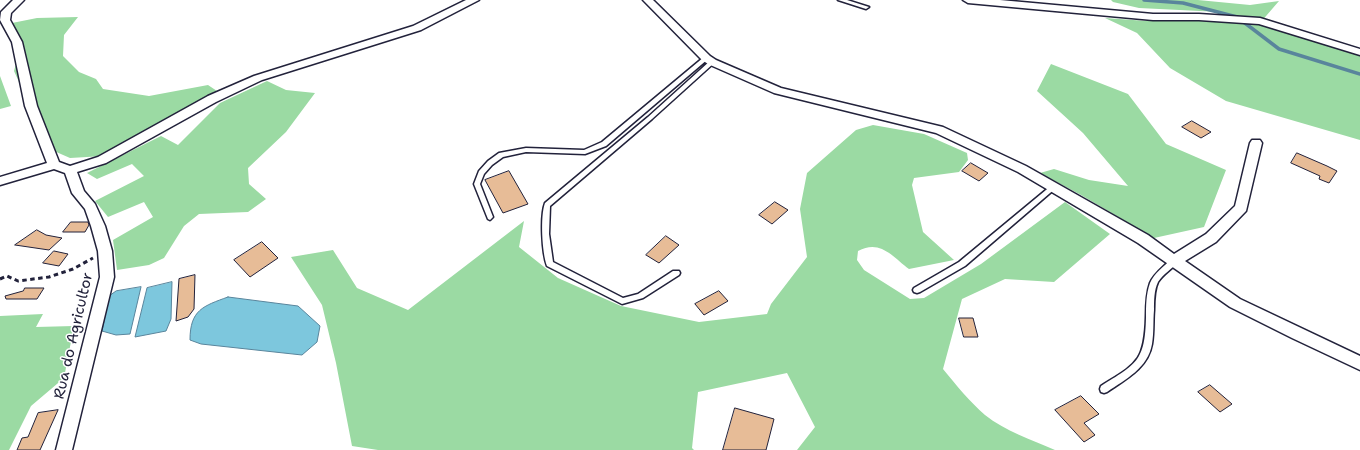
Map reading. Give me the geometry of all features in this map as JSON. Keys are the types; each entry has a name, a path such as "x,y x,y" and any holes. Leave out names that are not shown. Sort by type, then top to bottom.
{"street":[{"path":"19,0 6,12 4,20 17,42 31,106 54,165"},
{"path":"0,181 54,165 70,170 102,160 212,99 258,78 417,28 474,0"},
{"path":"648,0 709,60 778,91 939,130 1022,169 1054,187 1143,239 1235,302 1297,334 1360,363"},
{"path":"968,0 1153,16 1260,21 1360,52"},
{"path":"1175,260 1211,238 1240,208 1256,143"},
{"name":"Rua do Agricultor","path":"64,450 107,278 105,251 90,207 78,193 70,170"}],"lane":[{"path":"841,0 866,7"},
{"path":"490,217 477,184 481,173 490,163 501,155 520,150 585,152 604,144 709,60"},
{"path":"676,273 640,296 622,301 550,264 545,242 544,222 547,205 650,118 709,60"},
{"path":"917,290 962,264 1054,187"},
{"path":"1104,389 1121,378 1142,361 1149,341 1151,294 1155,281 1175,260"}],"path":[{"path":"0,279 7,276 18,281 49,277 73,269 105,251"}],"green space":[{"path":"1111,0 1198,0 1250,5 1279,1 1260,23 1360,54 1360,140 1226,101 1170,68 1137,33 1105,18 1147,21 1224,20 1220,12 1139,8 1113,2"},
{"path":"78,17 64,35 63,56 79,72 96,79 103,89 149,96 208,85 217,91 104,156 70,158 54,151 28,102 14,71 22,42 7,24 37,18"},
{"path":"1051,64 1128,94 1166,144 1226,170 1204,227 1154,238 1040,173 1054,169 1089,180 1128,186 1083,133 1037,91"},
{"path":"0,76 11,106 0,109"},
{"path":"267,81 286,90 315,93 286,132 248,168 249,184 266,199 248,212 199,214 184,226 164,258 149,265 117,270 113,240 153,217 144,202 108,217 95,201 144,176 132,164 97,179 87,173 161,136 178,145 220,103"},
{"path":"873,125 924,134 967,153 968,160 959,172 914,178 912,185 923,232 954,260 909,269 891,254 879,248 866,248 858,251 857,260 864,270 910,299 924,298 981,264 1065,202 1110,234 1054,282 1005,279 962,299 943,369 974,405 993,421 1019,435 1055,450 797,450 815,427 787,373 698,392 692,448 694,450 378,450 352,446 336,363 322,305 291,257 333,250 357,288 408,310 524,221 519,247 558,278 621,306 699,322 767,314 771,304 807,257 800,209 807,173 856,130"},
{"path":"43,314 36,327 74,326 64,378 31,406 9,450 0,450 0,316"}],"water":[{"path":"172,282 171,319 166,331 135,337 147,288"},
{"path":"141,287 130,334 116,335 102,331 109,296 116,291"},
{"path":"228,297 298,306 320,326 317,342 302,355 201,344 190,340 192,322 195,316 205,307"}],"building":[{"path":"1192,121 1211,132 1201,138 1182,127"},
{"path":"1297,153 1337,171 1329,183 1319,179 1320,176 1291,163"},
{"path":"971,163 988,173 979,181 962,171"},
{"path":"509,171 528,204 503,213 485,180"},
{"path":"775,202 788,210 772,224 759,215"},
{"path":"71,222 88,222 89,225 85,232 63,232"},
{"path":"37,230 46,235 62,238 49,250 15,245"},
{"path":"666,236 679,245 659,263 646,255"},
{"path":"262,242 278,258 250,277 234,260"},
{"path":"54,251 68,254 59,266 43,263"},
{"path":"195,275 194,309 188,317 176,321 179,279"},
{"path":"25,288 44,288 37,299 6,299 5,296 23,291"},
{"path":"719,291 728,301 704,315 695,304"},
{"path":"959,318 973,318 978,337 964,337"},
{"path":"1210,385 1232,404 1220,412 1198,392"},
{"path":"1081,396 1099,414 1084,423 1095,435 1084,442 1055,410"},
{"path":"735,408 774,419 766,450 723,450"},
{"path":"58,410 40,450 17,450 22,438 28,437 38,413"}],"waterway":[{"path":"1144,0 1183,3 1237,17 1279,49 1360,74"}]}
